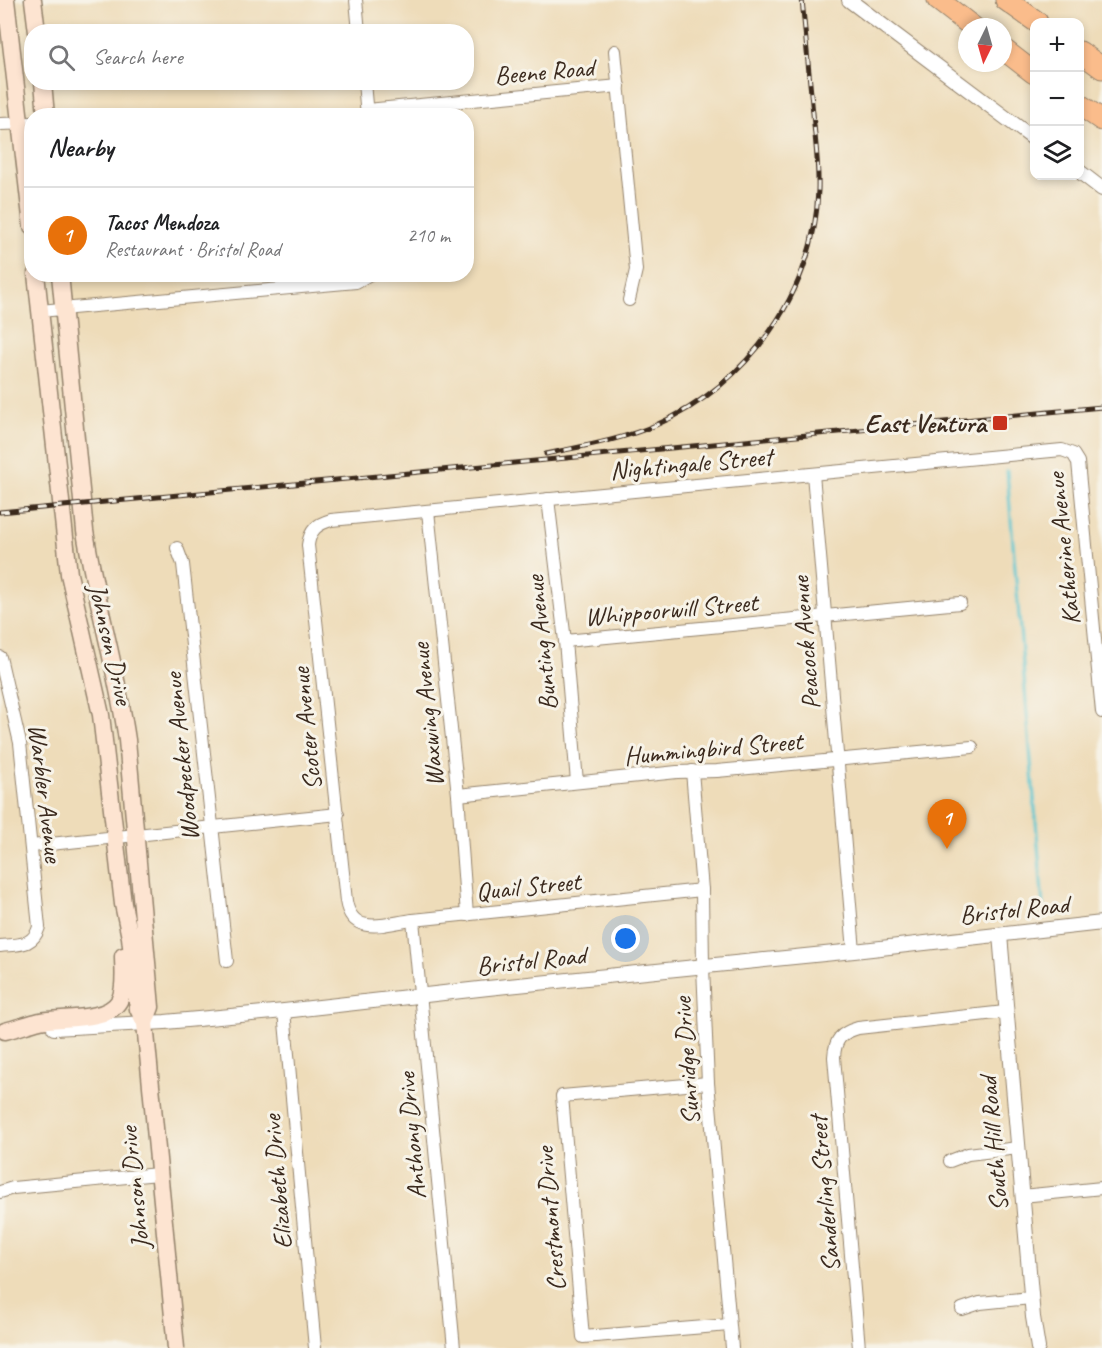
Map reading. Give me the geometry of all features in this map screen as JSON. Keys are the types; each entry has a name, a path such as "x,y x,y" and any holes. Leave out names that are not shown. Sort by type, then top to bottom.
{"highway":[{"path":"938,0 961,18"},
{"path":"1005,0 1031,18"},
{"path":"1084,55 1102,68"},
{"path":"1012,56 1034,72"},
{"path":"1084,108 1102,120"}],"main road":[{"path":"6,0 24,111"},
{"path":"33,0 36,24"},
{"path":"44,90 45,108"},
{"name":"Johnson Drive","path":"37,282 69,574 95,684 105,744 123,904 130,937 138,1008 145,1023 175,1348"},
{"name":"Johnson Drive","path":"61,282 85,531 124,720 151,1007 145,1023"},
{"path":"2,1032 42,1021 100,1014 109,1011 118,1003 123,987 123,904"}],"street":[{"path":"356,0 358,24"},
{"path":"849,0 1030,135"},
{"name":"Beene Road","path":"615,51 636,270 629,300"},
{"name":"Beene Road","path":"414,108 619,86"},
{"path":"365,90 367,108"},
{"path":"0,124 24,123"},
{"path":"1084,175 1102,189"},
{"path":"40,311 356,282"},
{"name":"Nightingale Street","path":"315,528 331,520 1062,450 1073,453"},
{"name":"Katherine Avenue","path":"1073,453 1078,462 1099,640 1102,712"},
{"name":"Peacock Avenue","path":"813,474 854,951"},
{"name":"Bunting Avenue","path":"548,499 565,641 577,782"},
{"name":"Waxwing Avenue","path":"428,511 458,795 467,915"},
{"name":"Scoter Avenue","path":"315,528 310,534 308,545 347,909 359,923"},
{"name":"Woodpecker Avenue","path":"177,548 183,564 210,827 227,962"},
{"name":"Whippoorwill Street","path":"565,641 960,603"},
{"name":"Warbler Avenue","path":"0,657 20,743 39,927 36,936 28,943 0,946"},
{"name":"Hummingbird Street","path":"458,795 692,771 717,771 972,747"},
{"name":"Sunridge Drive","path":"692,771 702,890 708,1083 732,1348"},
{"path":"31,846 338,814"},
{"name":"Quail Street","path":"359,923 373,927 413,920 702,890"},
{"name":"Anthony Drive","path":"413,920 454,1348"},
{"name":"Bristol Road","path":"2,1032 284,1011 1102,923"},
{"name":"South Hill Road","path":"1000,935 1031,1298 1038,1348"},
{"name":"Elizabeth Drive","path":"284,1011 315,1348"},
{"name":"Sanderling Street","path":"859,1348 834,1057 838,1037 858,1028 1005,1012"},
{"name":"Crestmont Drive","path":"708,1083 562,1096 583,1338 729,1325"},
{"path":"950,1161 968,1154 1018,1148"},
{"path":"0,1192 13,1188 158,1174"},
{"path":"1022,1196 1102,1188"},
{"path":"962,1309 980,1303 1031,1298"}],"waterway":[{"path":"1007,471 1044,918"}],"railway":[{"path":"546,454 629,435 656,425 689,408 720,386 747,360 770,331 790,299 804,264 814,228 818,190 817,152 802,0"},
{"path":"0,512 1102,407"}],"place":[{"name":"East Ventura","path":"1000,423"},
{"name":"Tacos Mendoza","path":"947,849"}]}
